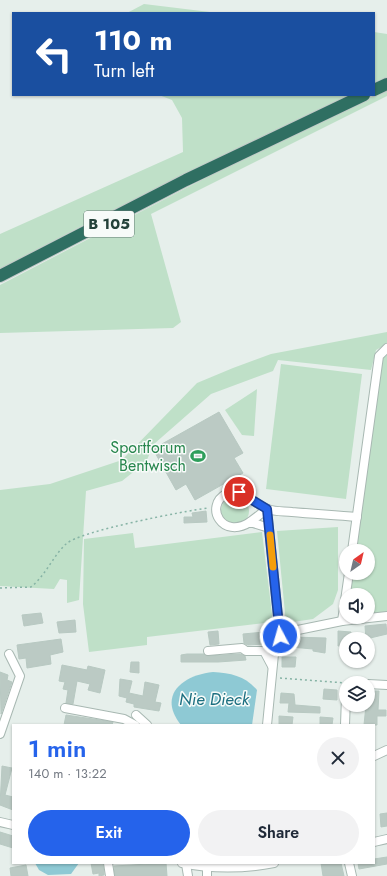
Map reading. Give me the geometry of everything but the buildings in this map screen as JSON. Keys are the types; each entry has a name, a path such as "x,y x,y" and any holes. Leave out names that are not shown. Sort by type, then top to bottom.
{"highway":[{"path":"375,90 387,84"},
{"name":"B 105","path":"0,276 186,180 362,96"},
{"name":"B 105","path":"0,282 189,183 217,166"}],"street":[{"path":"353,544 379,356 387,348"},
{"path":"267,509 243,527 234,529 227,527 218,518 217,506 220,499 228,493 239,492 267,509 357,517"},
{"path":"267,509 280,636"},
{"path":"250,522 269,528"},
{"path":"375,617 387,616"},
{"path":"267,724 275,644 280,636 288,632 339,622"},
{"path":"208,651 242,648 246,651 264,651 272,667"},
{"path":"0,734 20,676 9,654"},
{"path":"375,684 387,685"},
{"path":"65,708 124,720 133,724"},
{"path":"345,712 345,724"},
{"path":"136,715 145,724"},
{"path":"375,756 387,750"},
{"path":"0,822 12,825"},
{"path":"375,842 387,839"},
{"path":"108,864 110,876"},
{"path":"188,876 184,864 207,867 258,866 267,864"},
{"path":"349,864 352,876"},
{"path":"207,867 207,876"}],"path":[{"path":"0,588 31,587 67,543 84,536 183,511 217,506"},
{"path":"271,678 339,683"}],"green space":[{"path":"144,4 210,12 129,12"},
{"path":"375,32 387,34 387,80 375,86"},
{"path":"387,89 387,96 151,214 181,322 173,328 0,333 0,285 215,173"},
{"path":"162,96 352,96 121,210 99,217 0,269 0,234 183,152 182,118 172,100"},
{"path":"387,332 387,344 376,350 371,370 278,360 273,371 211,394 154,444 146,462 122,481 86,491 79,600 67,603 67,580 60,579 54,589 0,586 0,490 50,484 122,460 197,383 233,368 271,354"},
{"path":"387,354 387,613 375,614 375,588 351,588 352,580 375,580 375,544 357,544 381,360"},
{"path":"281,364 362,374 346,499 266,489"},
{"path":"257,389 254,436 242,435 225,410"},
{"path":"235,497 241,498 245,501 248,505 248,517 245,521 241,524 235,525 229,524 225,521 222,517 221,511 222,505 225,501 229,498"},
{"path":"338,527 338,590 333,604 313,619 286,623 277,531"},
{"path":"262,532 273,622 147,637 147,645 89,652 83,604 84,539 133,533 135,548"}],"water":[{"name":"Nie Dieck","path":"213,672 226,673 248,681 257,690 252,724 180,724 174,714 172,704 173,696 177,688 183,682 202,674"},
{"path":"36,864 78,864 71,874 48,875 39,870"}],"slow traffic":[{"path":"270,535 273,567"}],"place":[{"name":"Sportforum Bentwisch","path":"198,456"}],"route":[{"path":"239,492 267,509 280,636"}]}
